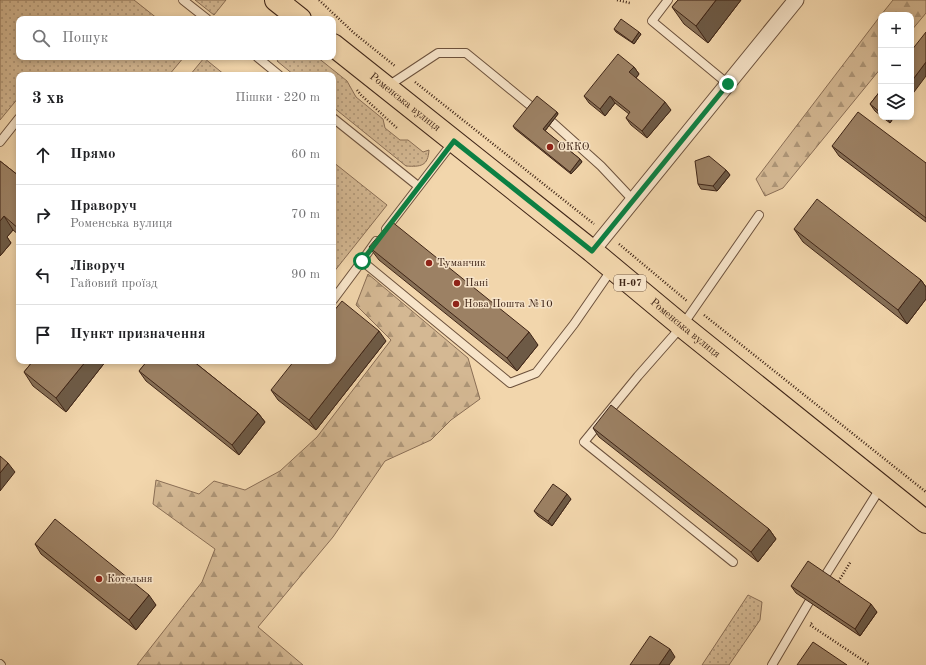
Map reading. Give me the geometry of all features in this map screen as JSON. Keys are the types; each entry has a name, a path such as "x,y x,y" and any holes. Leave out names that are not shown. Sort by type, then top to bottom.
{"main road":[{"path":"276,0 296,16"},
{"name":"Роменська вулиця","path":"336,47 592,251 682,326 926,522"}],"street":[{"path":"592,251 796,0"}],"lane":[{"path":"183,0 203,16"},
{"path":"668,0 652,21 728,84"},
{"path":"387,88 438,53 466,53 532,107"},
{"path":"261,60 275,72"},
{"path":"336,120 418,186"},
{"path":"0,142 16,122"},
{"path":"552,122 601,166 634,200"},
{"path":"336,296 418,186 454,141"},
{"path":"733,562 584,442 638,376 682,326 759,215"},
{"path":"362,261 510,383 536,373 574,324 613,269"},
{"path":"825,576 882,486"},
{"path":"772,665 809,602"}],"path":[{"path":"319,0 354,33 606,233 695,308 926,492"},
{"path":"617,0 630,3"},
{"path":"837,584 854,556"},
{"path":"814,620 810,625 870,665"}],"green space":[{"path":"0,0 134,0 154,16 16,16 16,60 182,60 172,72 16,72 16,101 0,120"},
{"path":"195,0 226,0 214,15"},
{"path":"893,0 926,0 926,13 914,27 914,12 883,12"},
{"path":"878,19 878,72 783,188 765,196 756,179"},
{"path":"202,60 206,60 221,72 192,72"},
{"path":"321,60 336,72 290,72 277,61"},
{"path":"336,72 347,81 356,97 383,119 385,128 400,140 408,140 423,152 429,150 427,159 423,164 420,166 406,166 336,109"},
{"path":"336,164 387,205 336,269"},
{"path":"368,274 468,358 480,399 451,420 431,440 385,461 333,537 258,627 303,665 137,665 202,582 215,549 153,504 156,480 199,494 214,481 245,490 280,471 317,437 391,340 356,305"},
{"path":"748,595 762,602 760,620 729,665 702,665"}],"building":[{"path":"678,0 716,0 696,26 672,7"},
{"path":"621,19 639,32 632,42 614,29"},
{"path":"926,32 926,62 914,78 914,48"},
{"path":"618,54 634,67 629,72 665,102 642,131 626,118 630,112 610,96 600,109 584,96"},
{"path":"878,94 878,111 870,104"},
{"name":"ОККО","path":"537,96 557,112 543,129 580,159 570,172 513,126"},
{"path":"858,112 926,163 926,218 832,146"},
{"path":"709,156 726,170 713,186 698,184 695,161"},
{"path":"0,161 16,174 16,226 4,216 0,221"},
{"path":"817,199 921,280 898,310 794,229"},
{"path":"391,221 529,332 507,358 369,247"},
{"path":"342,301 379,331 309,420 271,390 292,364 336,364 336,308"},
{"path":"31,364 84,364 56,398 24,372"},
{"path":"145,364 197,364 258,413 232,445 139,371"},
{"path":"611,405 769,529 751,552 593,428"},
{"path":"0,456 8,463 0,473"},
{"path":"553,484 567,494 548,521 534,511"},
{"name":"Котельня","path":"55,519 149,595 129,620 35,544"},
{"path":"808,561 871,604 855,629 791,586"},
{"path":"650,636 670,649 659,665 630,665"},
{"path":"813,642 847,665 797,665"}],"place":[{"name":"ОККО","path":"550,147"},
{"name":"Туманчик","path":"429,263"},
{"name":"Пані","path":"457,283"},
{"name":"Нова Пошта №10","path":"456,304"},
{"name":"Котельня","path":"99,579"}],"route":[{"path":"362,261 454,141 592,251 728,84"}]}
